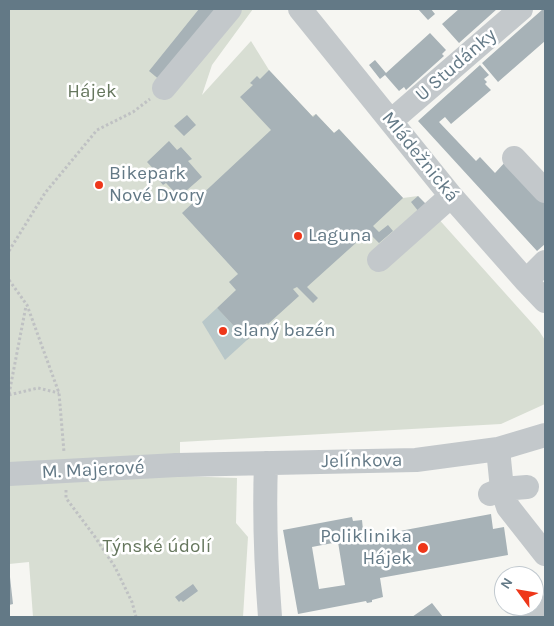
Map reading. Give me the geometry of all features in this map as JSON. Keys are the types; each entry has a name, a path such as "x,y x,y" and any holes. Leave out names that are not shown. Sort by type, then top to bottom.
{"street":[{"path":"164,88 230,9"},
{"name":"Mládežnická","path":"300,9 451,196 545,301"},
{"name":"U Studánky","path":"391,121 521,9"},
{"path":"514,158 545,191"},
{"path":"379,260 451,196"},
{"path":"526,281 545,262"},
{"name":"Jelínkova","path":"177,465 416,460 498,449 545,435"},
{"path":"498,449 496,492 537,552"},
{"path":"266,463 267,581 270,617"},
{"name":"M. Majerové","path":"9,474 177,465"},
{"path":"496,492 526,487"},
{"path":"532,617 545,607"}],"path":[{"path":"9,252 45,192 97,130 133,112 164,88"},
{"path":"9,280 27,305 59,393 64,459"},
{"path":"27,305 9,395 38,388 59,393"},
{"path":"66,489 66,498 115,567 132,602 136,617"}],"green space":[{"path":"9,9 253,9 212,65 202,95 251,41 269,70 312,116 316,114 334,133 339,129 403,198 418,196 539,331 545,340 545,404 501,424 180,442 180,476 237,478 236,523 248,537 243,617 33,617 29,562 9,564"}],"shaded area":[{"name":"slaný bazén","path":"217,308 247,340 225,360 202,322"}],"building":[{"path":"199,9 218,9 161,81 149,71"},
{"path":"418,9 431,9 435,14 428,20"},
{"path":"459,9 497,9 459,43 442,24"},
{"path":"545,9 545,41 498,82 482,63"},
{"path":"430,33 446,50 442,54 444,56 406,90 404,87 399,91 385,75 380,79 369,65 375,60 386,73"},
{"path":"480,65 489,75 484,79 487,82 485,84 491,90 451,124 445,117 439,122 476,161 480,157 495,173 507,160 545,201 545,244 537,251 418,121"},
{"name":"Laguna","path":"269,70 313,117 316,114 334,133 339,129 403,198 373,226 379,232 388,225 393,231 379,243 368,232 307,287 318,298 313,303 297,287 293,289 299,296 247,340 217,308 236,290 229,282 238,274 182,213 271,130 240,97 253,85 250,83 257,76 260,79"},
{"path":"187,115 196,125 184,136 174,126"},
{"path":"169,141 177,150 181,147 192,159 188,161 202,177 179,197 166,183 163,185 158,179 160,176 147,162"},
{"path":"418,196 427,205 419,212 411,202"},
{"name":"Poliklinika Hájek","path":"491,514 493,529 504,527 508,555 380,578 383,597 372,600 372,602 367,603 366,601 298,614 283,530 352,517 353,521 362,520 363,530 360,531 362,538","holes":["338,542 345,585 319,589 312,547"]},
{"path":"9,577 13,604 9,605"},
{"path":"193,584 198,591 183,602 181,600 179,602 175,597"},
{"path":"432,603 443,617 412,617"}],"place":[{"name":"Bikepark Nové Dvory","path":"99,185"},
{"name":"Laguna","path":"298,236"},
{"name":"slaný bazén","path":"223,331"},
{"name":"Poliklinika Hájek","path":"423,548"}],"park label":[{"name":"Hájek","path":"92,92"},
{"name":"Týnské údolí","path":"157,547"}]}
